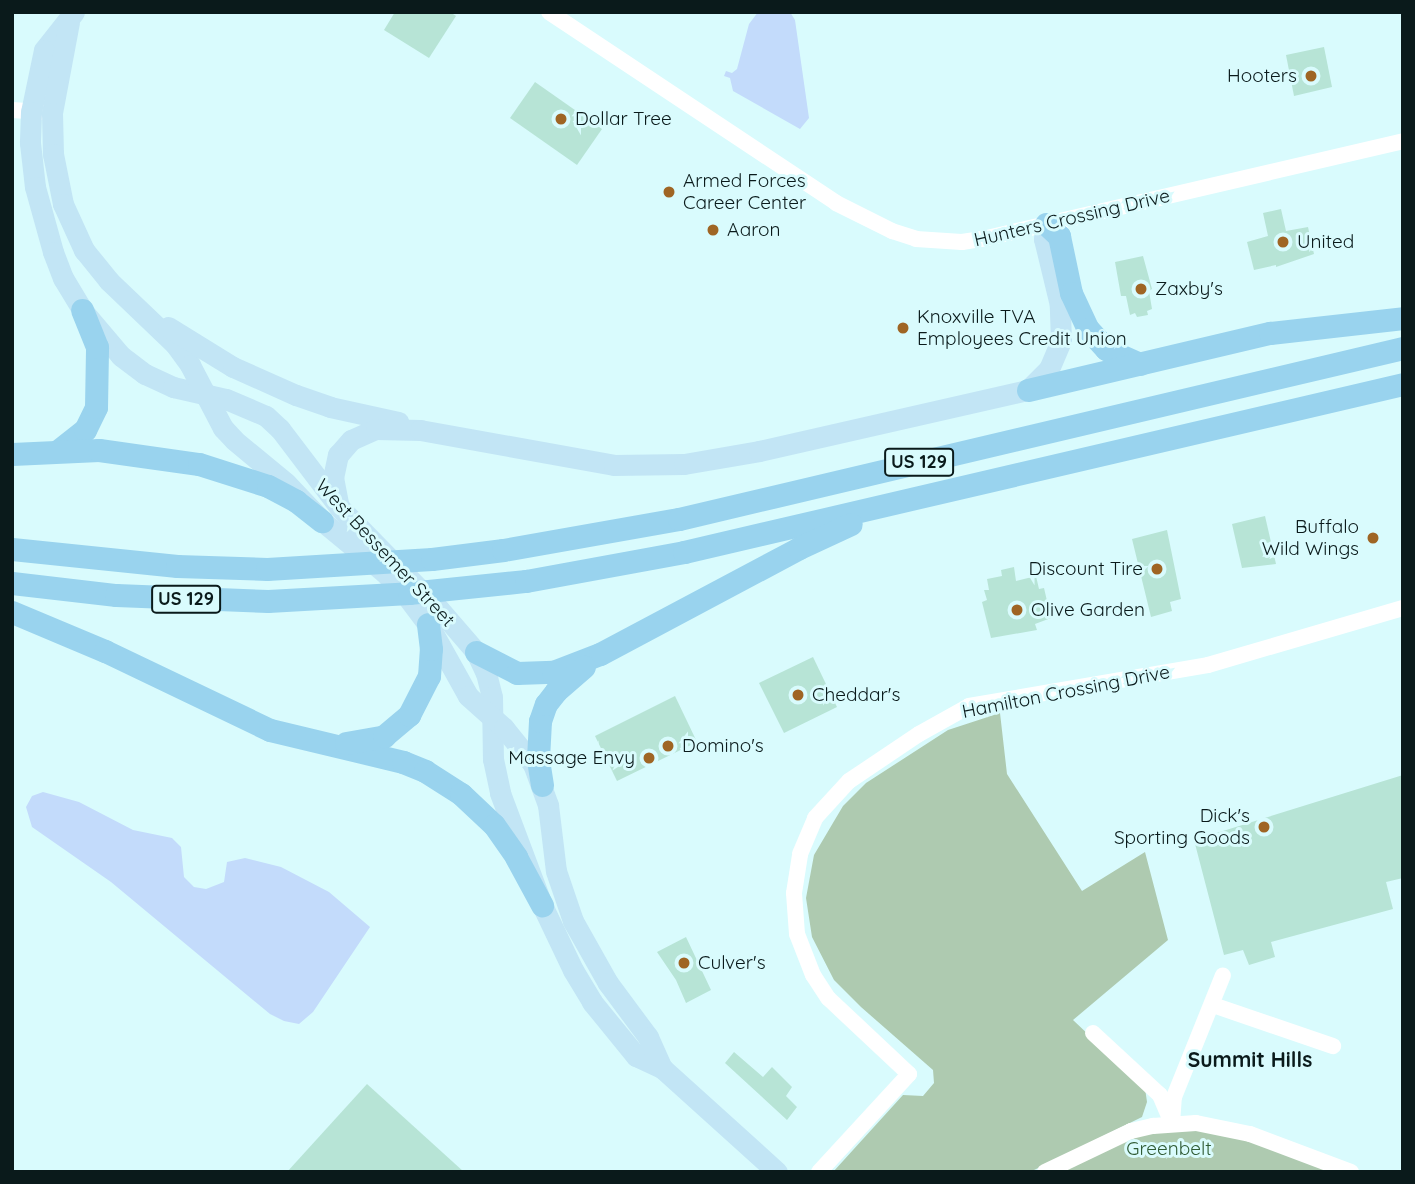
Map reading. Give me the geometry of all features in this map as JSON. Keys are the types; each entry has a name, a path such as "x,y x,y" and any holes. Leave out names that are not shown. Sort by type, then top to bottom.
{"highway":[{"path":"1046,224 1059,236 1071,293 1088,329 1106,349 1140,364"},
{"path":"59,450 85,430 96,407 98,355 82,310"},
{"path":"1028,390 1270,333 1403,318"},
{"name":"US 129","path":"12,550 177,566 267,569 432,559 561,541 680,519 1403,348"},
{"name":"US 129","path":"12,583 116,595 200,600 304,600 457,589 583,572 684,552 1403,384"},
{"path":"12,454 59,450 118,452 199,464 268,486 331,515"},
{"path":"476,652 504,669 534,675 553,672 600,654 799,548 909,500"},
{"path":"12,612 105,650 232,714 270,730 403,762 444,782 494,825 511,849 542,905"},
{"path":"312,741 354,743 374,740 398,727 409,715 429,677 431,649 428,624"},
{"path":"542,785 538,738 546,704 568,680 600,654"}],"main road":[{"path":"32,112 72,15"},
{"name":"West Bessemer Street","path":"32,112 74,231 84,250 109,281 175,344 206,393 223,428 286,483 331,515 439,609 476,652 486,673 495,720 494,759 500,793 542,905 567,960 592,1002 636,1056 662,1068 777,1172"},
{"name":"West Bessemer Street","path":"32,112 32,161 43,217 63,278 82,310 133,367 173,387 206,393 251,408 266,416 280,429 331,515 428,624 468,696 521,748 542,785 548,805 556,871 573,921 608,983 648,1037 662,1068"},
{"path":"138,307 206,352 285,390 330,407 420,430 614,465 684,464 759,451 1028,390 1049,369 1062,341 1060,304 1044,239 1046,224"},
{"path":"331,515 332,478 335,464 345,446 360,434 376,429 420,430"}],"street":[{"name":"Hunters Crossing Drive","path":"549,12 841,206 892,231 916,239 962,242 1403,141"},
{"name":"Hamilton Crossing Drive","path":"818,1172 908,1074 828,998 813,975 797,934 794,893 800,853 815,818 849,781 919,734 970,706 1208,665 1403,608"},
{"path":"1172,1124 1174,1097 1223,975"},
{"path":"1213,1005 1334,1046"},
{"path":"1093,1033 1160,1096 1172,1124"},
{"path":"1045,1172 1131,1131 1172,1124 1216,1125 1250,1134 1352,1172"}],"green space":[{"path":"1000,713 1007,774 1082,891 1145,852 1168,940 1073,1020 1145,1088 1147,1102 1142,1117 1030,1172 833,1172 903,1095 923,1096 934,1083 933,1070 834,980 812,937 806,898 814,855 843,806 866,783 948,730"},
{"name":"Greenbelt","path":"1139,1129 1236,1130 1351,1172 1046,1172"}],"water":[{"path":"758,12 790,12 795,20 809,118 800,129 733,91 730,78 724,76 726,71 732,73 737,69 749,24"},
{"path":"43,792 79,802 133,830 172,838 181,847 184,877 194,887 206,889 224,882 227,862 245,858 281,867 329,892 370,927 313,1012 299,1024 284,1021 270,1014 111,882 32,827 26,807 32,796"}],"building":[{"path":"395,12 450,12 456,16 429,58 384,30"},
{"path":"1324,47 1332,87 1294,96 1286,55"},
{"path":"535,82 602,129 577,165 510,118"},
{"path":"1281,209 1286,231 1308,227 1314,254 1276,267 1254,270 1247,242 1268,236 1263,213"},
{"path":"1143,256 1152,289 1149,291 1152,309 1147,311 1148,315 1137,317 1135,313 1130,315 1126,296 1121,296 1115,262"},
{"path":"1265,516 1276,564 1242,568 1232,524"},
{"name":"Discount Tire","path":"1167,530 1181,599 1170,602 1172,611 1151,617 1132,539"},
{"name":"Olive Garden","path":"1014,567 1016,581 1036,576 1039,589 1044,588 1051,618 1035,624 1037,630 991,638 982,602 987,600 984,590 989,590 987,579 1002,576 1001,570"},
{"name":"Cheddar's","path":"813,657 837,707 784,733 759,683"},
{"path":"675,696 697,742 617,781 595,736"},
{"path":"1403,775 1403,878 1386,882 1393,909 1271,942 1275,957 1249,965 1243,950 1224,955 1194,840"},
{"path":"686,937 711,990 686,1003 676,980 657,952"},
{"path":"734,1052 763,1077 772,1067 792,1087 786,1096 797,1107 787,1120 725,1063"},
{"path":"367,1084 464,1172 287,1172"}],"place":[{"name":"Hooters","path":"1311,76"},
{"name":"Dollar Tree","path":"561,119"},
{"name":"Armed Forces Career Center","path":"669,192"},
{"name":"Aaron","path":"713,230"},
{"name":"United","path":"1283,242"},
{"name":"Zaxby's","path":"1141,289"},
{"name":"Knoxville TVA Employees Credit Union","path":"903,328"},
{"name":"Buffalo Wild Wings","path":"1373,538"},
{"name":"Discount Tire","path":"1157,569"},
{"name":"Olive Garden","path":"1017,610"},
{"name":"Cheddar's","path":"798,695"},
{"name":"Domino's","path":"668,746"},
{"name":"Massage Envy","path":"649,758"},
{"name":"Dick's Sporting Goods","path":"1264,827"},
{"name":"Culver's","path":"684,963"}],"district":[{"name":"Summit Hills","path":"1250,1059"}]}
